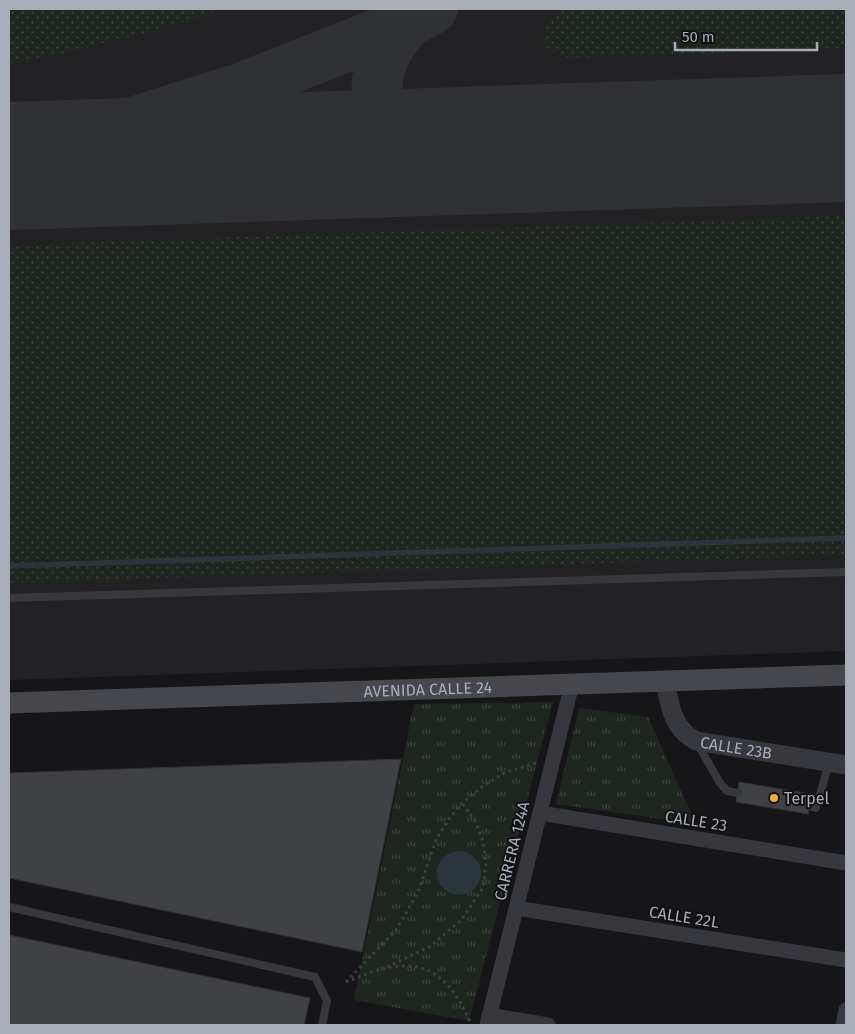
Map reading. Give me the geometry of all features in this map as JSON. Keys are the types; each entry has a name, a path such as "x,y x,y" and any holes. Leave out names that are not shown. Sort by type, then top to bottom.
{"main road":[{"name":"AVENIDA CALLE 24","path":"9,703 846,675"}],"street":[{"name":"CALLE 23B","path":"665,681 669,702 679,728 696,741 838,764"},
{"name":"CARRERA 124A","path":"488,1020 572,684"},
{"name":"CALLE 23","path":"540,813 846,863"},
{"name":"CALLE 22L","path":"516,908 846,960"},
{"path":"843,1025 846,1010"},
{"path":"488,1020 548,1025"}],"lane":[{"path":"9,598 846,572"},
{"path":"696,741 720,783 727,791 738,793"},
{"path":"810,806 816,808 838,764"},
{"path":"9,906 315,977 328,1001 322,1025"}],"path":[{"path":"462,803 475,821 483,841 486,863 483,888 461,920 431,946 387,968 346,982 396,930 418,892 436,840 462,803 483,786 506,772 554,758"},
{"path":"387,968 413,966 431,970 453,990 471,1025"}],"shaded area":[{"path":"9,9 846,9 846,651 9,680"},
{"path":"463,851 475,857 480,864 480,882 475,889 468,894 455,895 447,892 440,885 437,869 440,861 447,854"}],"green space":[{"path":"9,9 223,9 147,33 51,56 9,63"},
{"path":"564,9 846,9 846,48 569,58 549,49 542,37 548,24"},
{"path":"846,216 846,555 9,583 9,245"},
{"path":"553,702 469,1021 354,1000 414,704"},
{"path":"579,708 648,717 696,824 556,804"}],"building":[{"path":"401,759 362,952 9,878 9,773"},
{"name":"Terpel","path":"739,782 811,794 808,814 736,802"},
{"path":"9,935 310,998 304,1025 9,1025"}],"waterway":[{"path":"9,566 846,538"}],"taxiway":[{"path":"9,150 131,123 241,88 406,23 432,9"},
{"path":"406,23 392,42 381,63 378,74 377,86 384,112 393,123 409,133 470,150"}],"runway":[{"path":"9,166 846,138"}],"place":[{"name":"Terpel","path":"774,798"}]}
